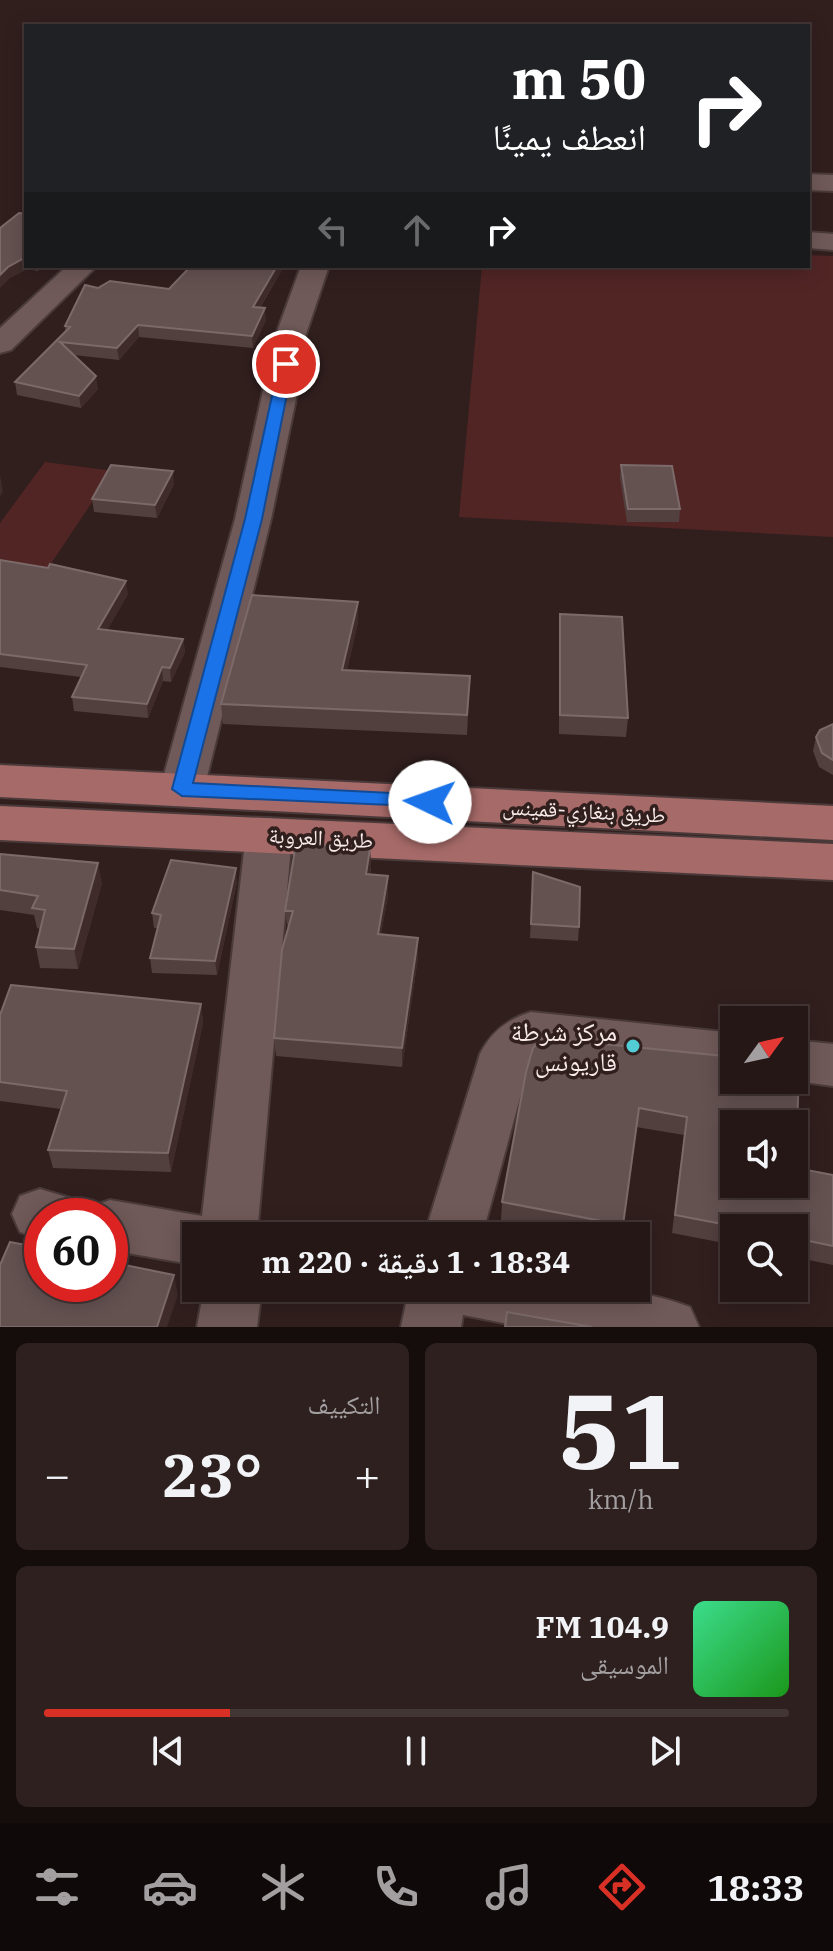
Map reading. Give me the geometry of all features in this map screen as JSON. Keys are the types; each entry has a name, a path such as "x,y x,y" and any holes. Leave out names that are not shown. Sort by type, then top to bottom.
{"main road":[{"name":"طريق بنغازي-قمينس","path":"0,781 833,823"},
{"name":"طريق العروبة","path":"0,823 833,862"}],"street":[{"path":"819,198 833,183"},
{"path":"810,240 833,242"},
{"path":"0,344 81,268"},
{"path":"182,789 253,519 289,340 314,268"},
{"path":"229,1222 269,834"},
{"path":"457,1222 506,1054 531,1032 720,1052"},
{"path":"808,1062 833,1065"},
{"path":"128,1228 182,1237"},
{"path":"227,1327 231,1302"},
{"path":"431,1327 435,1302"},
{"path":"536,1302 669,1327"}],"shaded area":[{"path":"810,255 833,256 833,537 459,517 482,268 810,268"},
{"path":"45,462 113,471 46,571 0,565 0,523"}],"building":[{"path":"19,213 24,214 24,258 0,275 0,228"},
{"path":"189,268 276,268 253,307 265,308 252,336 138,325 117,348 60,342 96,376 79,396 15,382 70,327 65,326 85,285 98,288 110,281 169,289"},
{"path":"111,465 173,471 155,505 92,499"},
{"path":"621,465 672,466 680,509 628,509"},
{"path":"0,560 48,568 50,564 126,581 98,629 183,639 170,668 162,667 147,704 72,697 87,665 0,654"},
{"path":"252,595 358,602 342,670 470,676 467,715 221,704"},
{"path":"560,614 622,617 628,718 560,715"},
{"path":"833,724 833,760 822,753 816,737 820,730"},
{"path":"296,843 370,849 366,874 388,876 378,934 418,938 402,1048 274,1038 282,950 293,911 285,911"},
{"path":"0,854 98,863 74,949 36,947 45,910 32,908 38,896 0,890"},
{"path":"171,860 236,868 215,961 150,958 161,915 152,913"},
{"path":"533,872 580,887 579,927 531,924"},
{"path":"11,985 201,1004 168,1153 48,1150 67,1091 0,1082 0,1015"},
{"path":"543,1038 720,1056 720,1094 798,1094 798,1110 720,1110 720,1198 808,1198 808,1170 833,1175 833,1246 808,1241 808,1214 720,1214 720,1224 675,1215 687,1117 639,1108 623,1222 607,1222 502,1202 533,1048"},
{"path":"10,1242 24,1245 24,1302 128,1302 128,1266 174,1275 157,1327 0,1327 0,1265"},
{"path":"507,1312 592,1327 505,1327"}],"place":[{"name":"مركز شرطة قاريونس","path":"633,1046"}],"route":[{"path":"286,364 253,519 235,578 182,789 430,802"}]}
